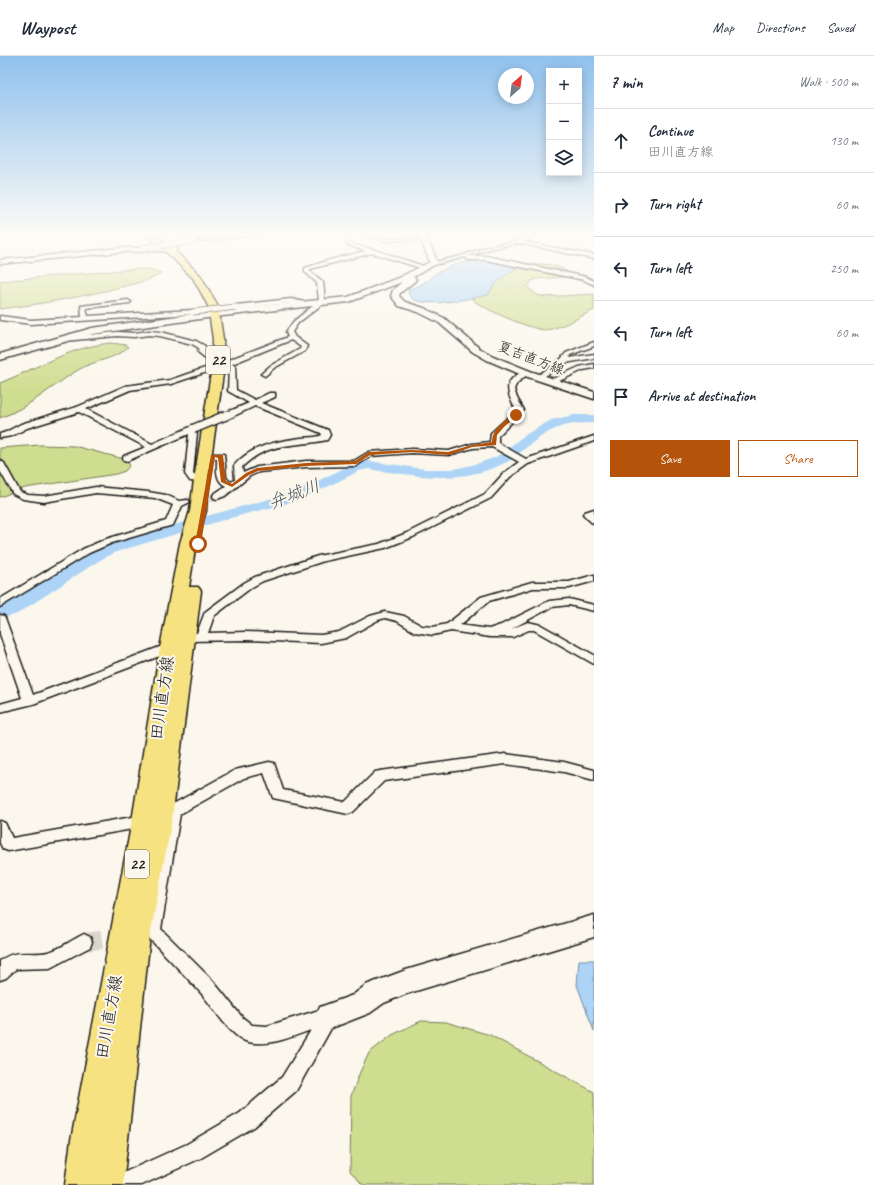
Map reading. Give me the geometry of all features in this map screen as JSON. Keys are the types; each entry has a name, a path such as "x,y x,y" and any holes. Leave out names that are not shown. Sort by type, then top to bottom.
{"main road":[{"name":"田川直方線","path":"191,507 212,456 218,367 218,314 202,287"},
{"path":"0,357 92,331 218,314 349,299 381,287"},
{"name":"夏吉直方線","path":"403,287 396,292 395,296 398,301 441,320 476,350 490,358 526,373 594,396"},
{"name":"田川直方線","path":"107,1185 145,933 159,817 185,641 193,544 191,507 201,480 218,367"},
{"name":"田川直方線","path":"81,1185 87,1140 159,817"},
{"path":"329,1016 361,1004 375,994 406,982 594,926"}],"street":[{"path":"264,374 272,367 303,350 304,346 292,338 289,332 291,326 322,302 320,287"},
{"path":"0,318 31,322 193,312 291,301 310,304"},
{"path":"85,318 83,307 128,302"},
{"path":"85,318 179,319"},
{"path":"60,340 117,334 161,334 202,345 203,347 201,352 211,358 218,367"},
{"path":"0,436 9,434 31,423 80,409 128,388 172,382 218,367 292,338"},
{"path":"540,377 563,361 568,354 594,344"},
{"path":"563,361 594,356"},
{"path":"218,367 232,366 232,391 255,403 325,432 326,435 324,438 269,445 258,450 245,458 238,466 236,483"},
{"path":"552,381 581,368 594,366"},
{"path":"497,446 494,435 520,410 510,393 510,388 513,381 526,373"},
{"path":"127,458 272,395"},
{"path":"80,409 152,447"},
{"path":"191,430 194,433 189,474 194,479 201,480"},
{"path":"185,641 209,614 248,584 322,558 382,546 410,535 488,496 521,460 574,446 594,438"},
{"path":"217,496 248,474 257,470 306,464 356,462 369,454 412,451 449,453 472,446 497,446 521,460"},
{"path":"212,456 221,456 224,482 236,483"},
{"path":"0,463 17,494 34,500 91,490 151,493 191,507"},
{"path":"0,604 86,551 109,541 170,523 191,507"},
{"path":"594,512 588,514 594,520"},
{"path":"451,627 485,599 532,585 569,585 594,578"},
{"path":"490,633 506,628 549,604 569,602 594,608"},
{"path":"0,708 29,701 185,641 252,636 321,639 342,635 374,618 385,615 400,618 420,629 432,631 451,627 490,633 513,633 528,626 537,627 594,660"},
{"path":"0,618 29,701"},
{"path":"0,828 8,845 159,817 240,774 268,767 278,794 348,808 380,776 497,760 505,759 564,767 594,775"},
{"path":"145,933 207,987 236,1022 248,1033 268,1035 329,1016"},
{"path":"0,972 13,961 50,960 84,942"},
{"path":"119,1185 194,1151 247,1120 289,1084 329,1016"}],"green space":[{"path":"0,287 121,287 97,293 49,302 0,309"},
{"path":"487,287 527,287 537,295 545,297 594,294 594,310 564,325 546,330 530,327 486,308 472,299"},
{"path":"112,343 126,345 128,347 117,355 78,370 31,402 0,418 0,383 55,358 83,348"},
{"path":"40,445 74,446 124,459 130,465 125,471 116,474 25,488 0,497 0,448"},
{"path":"421,1021 446,1022 490,1035 594,1092 594,1185 363,1185 350,1171 351,1096 369,1053 392,1035"}],"water":[{"path":"416,287 494,287 488,295 457,301 429,303 418,301 411,297 408,290"},
{"path":"579,960 594,960 594,1031 577,985"}],"waterway":[{"name":"弁城川","path":"0,613 10,610 94,556 113,547 279,501 310,490 355,467 368,465 425,473 454,473 501,460 530,438 556,423 574,419 594,419"}],"tunnel":[{"path":"185,502 217,496"},
{"path":"84,942 123,937"}],"route":[{"path":"198,544 212,456 221,456 222,477 224,482 232,486 248,474 257,470 306,464 356,462 362,460 364,456 369,454 412,451 449,453 472,446 494,444 494,435 502,426 516,415"}]}
